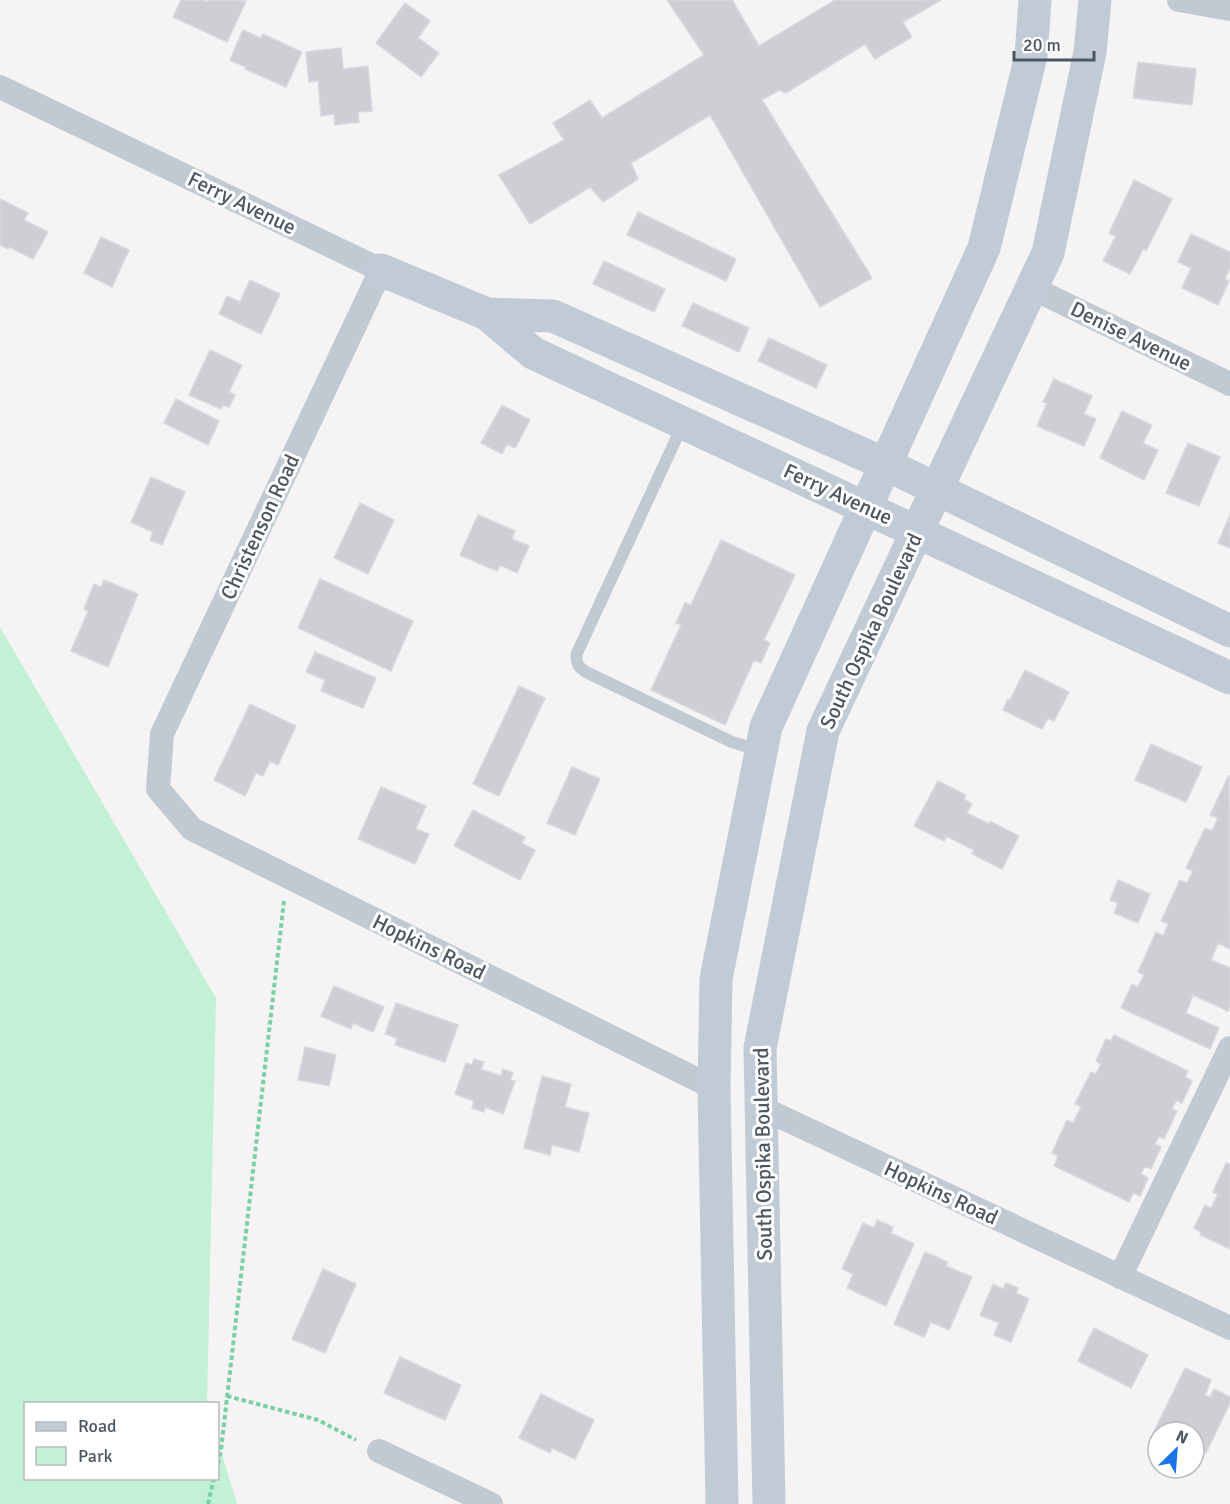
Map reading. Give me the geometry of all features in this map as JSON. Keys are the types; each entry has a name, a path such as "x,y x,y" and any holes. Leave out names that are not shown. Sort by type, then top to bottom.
{"main road":[{"path":"722,1504 714,1088 716,979 761,751 766,727 984,248 1031,56 1035,0"},
{"name":"South Ospika Boulevard","path":"769,1504 760,1048 823,730 1048,253 1090,52 1095,0"},
{"name":"Ferry Avenue","path":"381,270 487,314 533,353 1230,678"},
{"name":"Ferry Avenue","path":"487,314 553,316 937,488 1230,631"}],"street":[{"path":"1179,0 1230,9"},
{"name":"Ferry Avenue","path":"0,87 381,270"},
{"name":"Christenson Road","path":"158,789 162,734 381,270"},
{"name":"Denise Avenue","path":"1032,288 1230,384"},
{"name":"Hopkins Road","path":"158,789 192,829 714,1088"},
{"path":"1120,1277 1230,1047"},
{"name":"Hopkins Road","path":"762,1108 1230,1328"},
{"path":"379,1451 491,1504"}],"lane":[{"path":"684,423 577,653 576,660 579,668 588,673 732,742 761,751"}],"path":[{"path":"219,1456 287,876"},
{"path":"227,1396 318,1420 379,1451"},
{"path":"208,1504 214,1480"}],"green space":[{"path":"0,627 216,998 207,1402 24,1402 24,1480 219,1480 219,1444 237,1504 0,1504"}],"building":[{"path":"181,0 246,1 227,42 173,17"},
{"path":"667,0 732,0 759,46 835,0 941,0 903,22 912,37 875,59 865,44 786,93 779,90 762,100 872,278 820,307 710,115 631,163 638,179 603,202 590,187 530,224 499,175 564,140 553,123 590,100 602,118 704,55"},
{"path":"405,3 430,21 418,38 439,53 421,77 376,43"},
{"path":"243,30 261,38 263,34 302,52 286,87 230,60"},
{"path":"341,48 343,69 368,66 372,111 358,112 359,122 335,125 334,114 321,116 318,81 309,82 306,52"},
{"path":"1138,62 1196,69 1192,105 1133,98"},
{"path":"1134,180 1172,199 1146,251 1143,249 1130,274 1103,261 1116,236 1109,233"},
{"path":"0,199 28,213 24,220 48,232 33,259 0,245"},
{"path":"638,212 736,259 726,281 627,235"},
{"path":"1191,234 1230,252 1230,268 1225,279 1229,281 1218,305 1182,288 1191,268 1178,262"},
{"path":"101,237 129,250 112,287 84,273"},
{"path":"604,261 665,289 654,312 593,284"},
{"path":"250,280 280,294 261,334 219,314 227,296 240,302"},
{"path":"693,303 749,328 739,352 682,326"},
{"path":"769,338 827,365 816,388 758,361"},
{"path":"210,350 242,365 229,392 235,395 229,407 223,405 221,409 189,395"},
{"path":"1054,379 1092,396 1084,414 1096,419 1084,446 1037,426 1047,403 1043,402"},
{"path":"176,399 219,421 208,445 164,423"},
{"path":"502,405 530,420 515,448 507,444 502,454 481,443"},
{"path":"1122,411 1152,425 1143,443 1158,450 1144,480 1100,458"},
{"path":"1188,443 1220,457 1199,506 1166,493"},
{"path":"151,477 185,492 162,545 150,540 153,532 131,522"},
{"path":"360,503 394,520 368,574 334,558"},
{"path":"478,515 515,531 512,539 529,546 517,573 500,565 497,571 460,555"},
{"path":"1230,515 1230,548 1218,543"},
{"path":"721,540 795,575 764,640 770,643 761,663 754,660 725,725 651,690 681,625 676,623 685,603 691,605"},
{"path":"320,579 413,621 391,671 298,628"},
{"path":"104,580 138,594 108,667 71,651 88,611 84,609 94,584 101,587"},
{"path":"315,652 376,678 363,708 321,691 325,680 306,672"},
{"path":"1025,670 1069,692 1054,721 1048,718 1042,729 1003,710"},
{"path":"519,686 545,698 499,796 473,784"},
{"path":"250,704 296,726 278,765 270,761 263,776 256,773 245,796 214,780"},
{"path":"1151,744 1202,767 1186,802 1135,780"},
{"path":"572,767 600,779 575,835 547,823"},
{"path":"1229,775 1230,949 1218,943 1211,960 1230,968 1230,1006 1228,1011 1193,995 1186,1013 1219,1028 1210,1049 1121,1008 1132,984 1138,987 1144,975 1138,972 1156,932 1163,936 1168,924 1161,921 1180,880 1187,883 1193,871 1186,868 1205,828 1212,831 1218,818 1210,815"},
{"path":"938,781 966,795 964,799 972,804 967,813 989,824 990,821 1019,836 1002,869 972,854 974,850 946,836 944,841 914,826"},
{"path":"381,787 426,806 416,829 429,834 415,864 358,839"},
{"path":"473,810 525,837 522,843 535,850 520,880 454,846"},
{"path":"1118,880 1150,894 1138,923 1114,913 1118,903 1110,900"},
{"path":"334,986 384,1007 373,1032 353,1023 351,1029 321,1016"},
{"path":"396,1003 458,1025 445,1062 395,1045 397,1038 385,1034"},
{"path":"1114,1035 1188,1071 1185,1077 1192,1081 1182,1103 1176,1100 1172,1109 1177,1111 1164,1139 1159,1136 1155,1144 1161,1147 1151,1169 1145,1166 1141,1174 1148,1178 1140,1196 1133,1193 1129,1202 1054,1166 1058,1156 1052,1153 1067,1120 1073,1123 1081,1107 1075,1104 1091,1072 1096,1074 1101,1064 1096,1061 1106,1039 1111,1041"},
{"path":"305,1047 336,1055 329,1086 298,1080"},
{"path":"474,1059 484,1062 481,1069 501,1076 503,1069 513,1073 510,1080 515,1081 503,1114 485,1107 484,1112 472,1108 474,1101 455,1094 466,1063 472,1065"},
{"path":"542,1076 571,1084 565,1107 589,1113 579,1152 552,1145 550,1155 524,1148"},
{"path":"1226,1163 1230,1165 1230,1249 1200,1235 1201,1232 1194,1228 1205,1205 1211,1208 1218,1194 1213,1192"},
{"path":"877,1220 893,1227 891,1233 914,1244 886,1306 847,1288 853,1274 842,1269 863,1223 874,1228"},
{"path":"925,1252 948,1262 946,1266 972,1277 949,1330 931,1322 924,1337 894,1324"},
{"path":"323,1269 356,1284 325,1353 292,1339"},
{"path":"1006,1283 1018,1288 1016,1293 1029,1299 1011,1342 994,1335 999,1323 980,1315 993,1284 1003,1289"},
{"path":"1094,1328 1148,1355 1131,1388 1078,1361"},
{"path":"400,1357 461,1385 445,1420 384,1393"},
{"path":"1185,1368 1211,1380 1205,1395 1210,1397 1214,1389 1230,1397 1230,1403 1206,1453 1206,1420 1160,1420"},
{"path":"541,1394 594,1420 575,1459 552,1448 550,1453 519,1438"}]}
